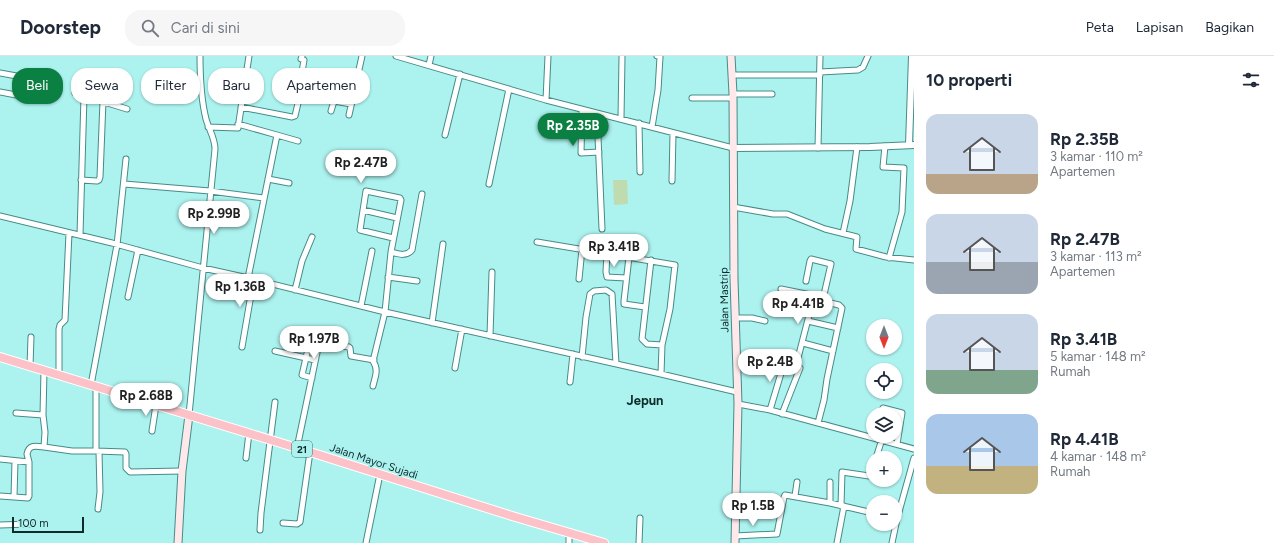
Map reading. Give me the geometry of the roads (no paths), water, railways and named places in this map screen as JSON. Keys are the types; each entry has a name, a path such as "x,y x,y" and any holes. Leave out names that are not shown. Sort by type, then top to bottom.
{"highway":[{"name":"Jalan Mayor Sujadi","path":"0,357 604,543"}],"main road":[{"name":"Jalan Mastrip","path":"731,56 733,96 735,318 738,404 735,540"},
{"path":"178,543 182,471 189,415"}],"street":[{"path":"189,415 215,143 208,127 202,99 200,56"},
{"path":"208,127 238,128 250,56"},
{"path":"241,107 292,117 295,116 303,82 301,78 304,60 301,59 302,56"},
{"path":"359,68 362,56"},
{"path":"399,56 582,110 621,118 672,133 733,148 818,148 911,145 912,56"},
{"path":"429,65 431,56"},
{"path":"546,100 548,56"},
{"path":"652,127 658,90 660,58 657,56"},
{"path":"818,148 820,56"},
{"path":"732,75 820,74 858,70 863,67 868,56"},
{"path":"621,118 622,57"},
{"path":"0,73 12,76"},
{"path":"445,135 460,74"},
{"path":"489,184 509,89"},
{"path":"0,92 12,94"},
{"path":"692,98 772,94"},
{"path":"80,235 84,104"},
{"path":"81,180 97,181 100,177 103,104"},
{"path":"113,104 127,108"},
{"path":"331,111 333,104"},
{"path":"349,115 351,104"},
{"path":"582,110 581,153 599,152"},
{"path":"598,114 602,229"},
{"path":"639,123 640,172"},
{"path":"238,124 298,141"},
{"path":"672,133 672,181"},
{"path":"248,278 277,135"},
{"path":"885,146 883,167 904,168 902,212 889,258"},
{"path":"843,233 850,202 857,147"},
{"path":"98,509 100,492 93,386 117,245 126,159"},
{"path":"268,179 288,183"},
{"path":"124,184 210,191 264,198"},
{"path":"373,386 377,371 374,360 385,312 393,238 401,200 400,198 367,191 365,192 360,230 393,238"},
{"path":"391,252 405,255 412,250 422,194"},
{"path":"733,207 773,214 787,214 825,229 857,237 856,249 889,258 914,260"},
{"path":"363,210 397,218"},
{"path":"0,216 80,235 202,268 385,312 737,392"},
{"path":"59,375 59,329 60,325 65,320 69,233"},
{"path":"296,290 302,261 312,237"},
{"path":"537,242 673,264 675,267 670,309 662,345 661,374"},
{"path":"432,323 442,244"},
{"path":"579,279 582,249"},
{"path":"128,297 138,250"},
{"path":"361,306 372,251"},
{"path":"607,253 607,277 626,278"},
{"path":"629,257 624,304 645,307"},
{"path":"806,281 811,259 831,264 823,299"},
{"path":"651,260 642,339 647,344 662,345"},
{"path":"490,336 492,272"},
{"path":"388,277 417,281"},
{"path":"242,347 252,289 260,281"},
{"path":"781,289 814,296 823,299 826,302 841,306 824,400 818,423"},
{"path":"582,357 590,294 594,291 606,290 612,294 616,364"},
{"path":"766,359 797,359 803,343 814,296"},
{"path":"735,318 752,318 765,321"},
{"path":"808,321 838,328"},
{"path":"455,368 462,329"},
{"path":"30,366 31,337"},
{"path":"312,378 302,375 310,343 349,347 351,356 374,360"},
{"path":"297,448 319,343"},
{"path":"803,343 833,351"},
{"path":"275,351 315,360"},
{"path":"570,382 573,354"},
{"path":"770,410 785,360"},
{"path":"782,414 800,368"},
{"path":"44,370 44,447"},
{"path":"260,530 275,402"},
{"path":"738,404 770,410 866,435"},
{"path":"152,431 156,406"},
{"path":"16,413 43,415"},
{"path":"246,458 249,433"},
{"path":"894,443 914,448"},
{"path":"0,496 28,498 29,462 27,454 30,447 34,445 72,451 125,452 126,468 130,472 182,471"},
{"path":"283,523 297,524 300,522 310,452"},
{"path":"902,498 914,458"},
{"path":"0,459 29,462"},
{"path":"14,497 15,461"},
{"path":"837,543 843,506 842,472 866,476"},
{"path":"366,543 380,474"},
{"path":"795,496 797,482"},
{"path":"830,482 830,503"},
{"path":"735,540 777,534 784,497 787,495 866,511"},
{"path":"639,543 640,518"},
{"path":"0,525 30,524"},
{"path":"892,543 894,531"},
{"path":"569,533 569,543"}],"district":[{"name":"Jepun","path":"645,400"}]}
